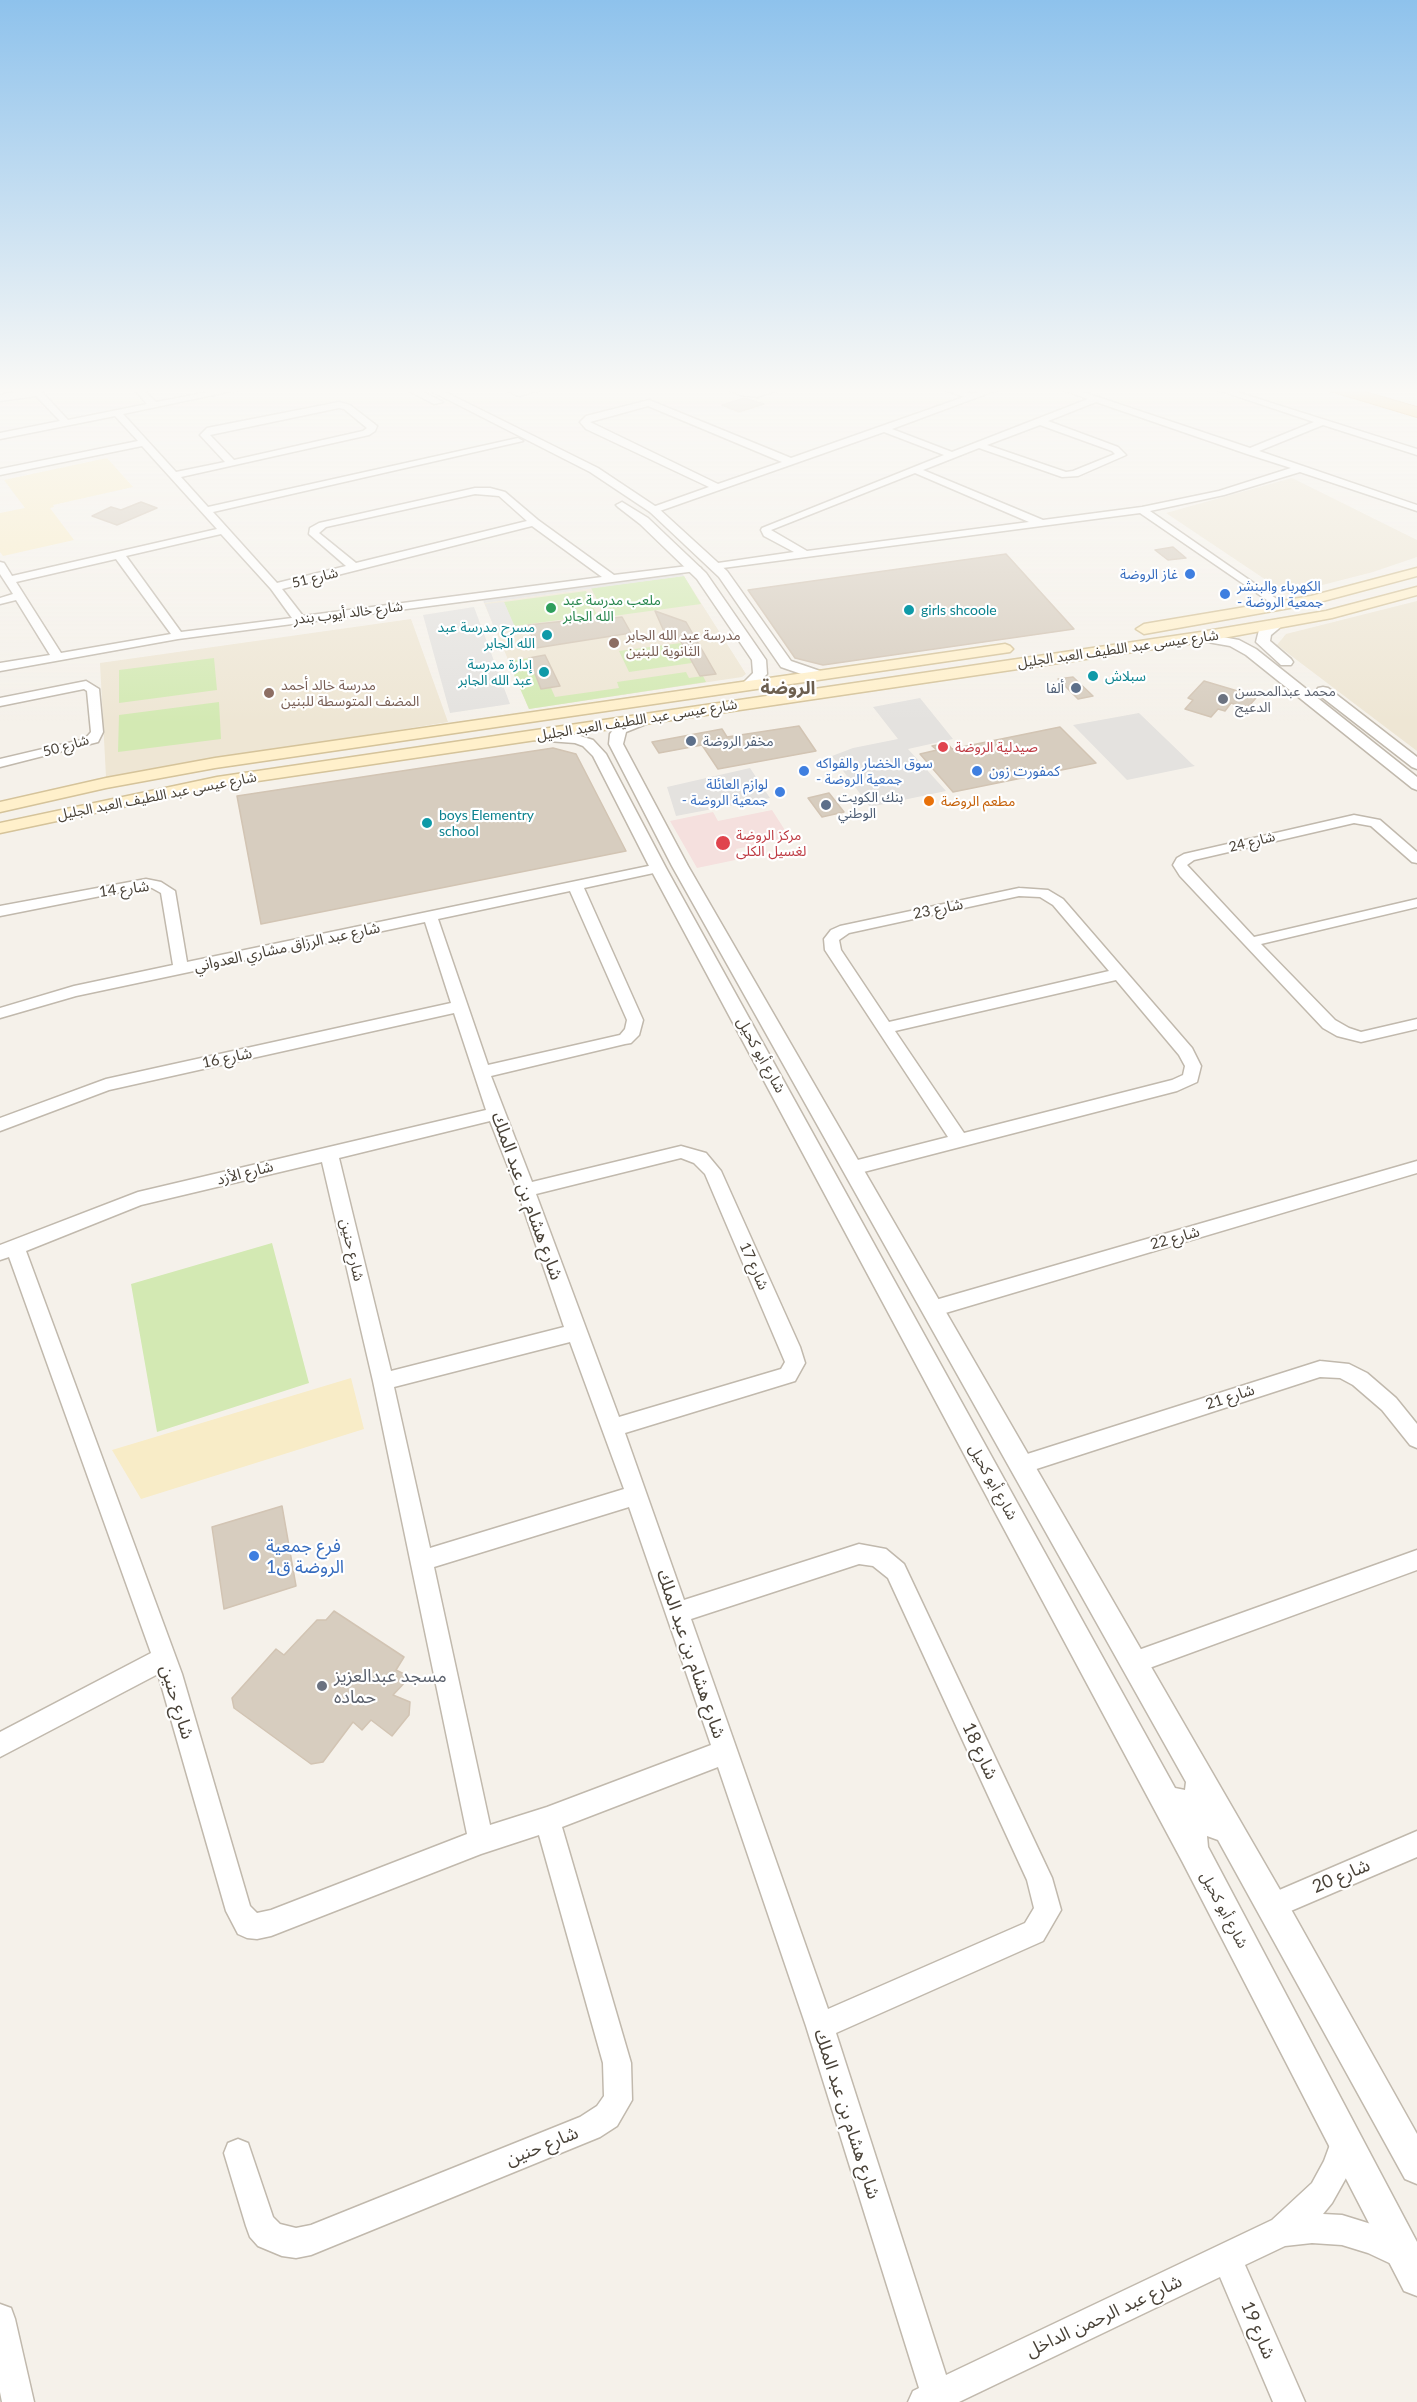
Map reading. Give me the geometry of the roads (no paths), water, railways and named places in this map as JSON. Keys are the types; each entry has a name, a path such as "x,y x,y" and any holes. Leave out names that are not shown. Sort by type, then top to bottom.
{"main road":[{"name":"شارع عيسى عبد اللطيف العبد الجليل","path":"1133,630 1312,600 1417,572"},
{"path":"1387,581 1383,585 1386,590 1412,593"},
{"name":"شارع عيسى عبد اللطيف العبد الجليل","path":"0,828 217,782 1201,638 1328,615 1412,593"},
{"path":"1312,600 1327,605 1331,610 1328,615"},
{"name":"شارع عيسى عبد اللطيف العبد الجليل","path":"0,807 122,780 215,763 1015,647"},
{"path":"317,768 304,763 303,758 312,750 320,747"},
{"path":"215,763 229,768 229,773 217,782"}],"street":[{"path":"194,499 275,587 300,620"},
{"path":"205,511 258,499"},
{"name":"شارع 51","path":"355,568 314,534 314,530 323,525 439,499"},
{"name":"شارع 51","path":"508,499 534,522 612,579"},
{"path":"614,499 644,521 696,568 759,660 761,667 756,679 747,686"},
{"path":"638,499 654,510 715,566 786,664 818,675"},
{"path":"654,510 686,499"},
{"path":"805,554 768,534 765,530 843,499"},
{"path":"985,499 1042,523"},
{"path":"715,566 1142,510 1193,499"},
{"path":"1391,499 1417,508"},
{"path":"1142,510 1280,606"},
{"name":"شارع 51","path":"275,587 534,522"},
{"path":"10,580 222,531"},
{"path":"120,556 178,636"},
{"path":"0,565 57,656"},
{"name":"شارع خالد أيوب بندر","path":"0,667 178,636 696,568"},
{"path":"0,601 19,596"},
{"path":"731,618 742,620 750,614"},
{"path":"1276,625 1264,633 1263,642 1417,764"},
{"path":"1201,638 1222,640 1243,647 1417,785"},
{"name":"شارع 50","path":"0,702 86,685 93,689 97,732 94,739 89,742 0,763"},
{"path":"1299,690 1312,691 1315,685"},
{"path":"1317,704 1319,699 1335,700"},
{"name":"شارع أبو كحيل","path":"646,718 618,732 612,757 658,868 765,1039"},
{"name":"شارع أبو كحيل","path":"531,736 555,735 577,739 612,757 680,866 944,1391 1193,1850 1410,2266"},
{"name":"شارع 24","path":"1417,859 1374,824 1354,819 1184,859 1180,865 1185,873 1323,1018 1343,1032 1366,1036 1417,1024"},
{"name":"شارع عبد الرزاق مشاري العدواني","path":"0,1013 74,991 658,868"},
{"name":"شارع 14","path":"0,912 146,883 156,885 168,891 181,969"},
{"path":"482,1072 625,1040 633,1031 635,1020 575,885"},
{"name":"شارع 23","path":"852,1168 960,1141 1177,1085 1191,1078 1194,1066 1186,1052 1058,902 1038,891 1019,892 833,935 831,946 960,1141"},
{"path":"1251,942 1417,903"},
{"name":"شارع هشام بن عبد الملك","path":"430,916 496,1114 613,1428 820,2026 930,2399"},
{"path":"885,1029 1119,974"},
{"name":"شارع 16","path":"0,1125 106,1085 459,1007"},
{"name":"شارع أبو كحيل","path":"777,1062 852,1168 1272,1906 1417,2167"},
{"name":"شارع الأزد","path":"8,1250 138,1199 496,1114"},
{"name":"شارع حنين","path":"329,1152 383,1382 481,1841"},
{"name":"شارع 17","path":"526,1190 681,1152 700,1158 712,1171 790,1347 795,1363 788,1375 613,1428"},
{"name":"شارع 22","path":"932,1310 1417,1167"},
{"name":"شارع حنين","path":"8,1250 164,1658 239,1911 247,1925 257,1926 271,1923 481,1841 547,1820 725,1752"},
{"path":"383,1382 576,1332"},
{"name":"شارع 21","path":"1021,1465 1320,1369 1342,1371 1360,1379 1409,1414 1417,1439"},
{"path":"944,1391 960,1398 973,1390 974,1382"},
{"path":"963,1426 965,1420 977,1414 994,1418"},
{"path":"421,1561 636,1495"},
{"name":"شارع 18","path":"676,1613 859,1554 879,1556 896,1571 1040,1878 1048,1910 1034,1932 820,2026"},
{"path":"1133,1663 1417,1560"},
{"path":"0,1745 164,1658"},
{"path":"1165,1799 1174,1804 1183,1805 1193,1802 1200,1796 1200,1781"},
{"name":"شارع حنين","path":"237,2153 261,2226 269,2235 282,2241 296,2243 311,2240 590,2127 607,2116 618,2100 617,2063 547,1820"},
{"path":"1193,1850 1192,1835 1196,1826 1205,1821 1217,1822 1228,1829"},
{"name":"شارع 20","path":"1272,1906 1415,1849"},
{"name":"شارع عبد الرحمن الداخل","path":"930,2399 1283,2231 1322,2193 1336,2168 1346,2141"},
{"name":"شارع عبد الرحمن الداخل","path":"1283,2231 1312,2228 1342,2230 1373,2240 1410,2266"},
{"name":"شارع 19","path":"1227,2258 1289,2402"},
{"path":"0,2321 18,2402"}],"place":[{"name":"غاز الروضة","path":"1190,574"},
{"name":"الكهرباء والبنشر - جمعية الروضة","path":"1225,594"},
{"name":"ملعب مدرسة عبد الله الجابر","path":"551,608"},
{"name":"girls shcoole","path":"909,610"},
{"name":"مسرح مدرسة عبد الله الجابر","path":"547,635"},
{"name":"مدرسة عبد الله الجابر الثانوية للبنين","path":"614,643"},
{"name":"إدارة مدرسة عبد الله الجابر","path":"544,672"},
{"name":"سبلاش","path":"1093,676"},
{"name":"ألفا","path":"1076,688"},
{"name":"مدرسة خالد أحمد المضف المتوسطة للبنين","path":"269,693"},
{"name":"محمد عبدالمحسن الدعيج","path":"1223,699"},
{"name":"مخفر الروضة","path":"691,741"},
{"name":"صيدلية الروضة","path":"943,747"},
{"name":"سوق الخضار والفواكه - جمعية الروضة","path":"804,771"},
{"name":"كمفورت زون","path":"977,771"},
{"name":"لوازم العائلة - جمعية الروضة","path":"780,792"},
{"name":"مطعم الروضة","path":"929,801"},
{"name":"بنك الكويت الوطني","path":"826,805"},
{"name":"boys Elementry school","path":"427,823"},
{"name":"مركز الروضة لغسيل الكلى","path":"723,843"},
{"name":"فرع جمعية الروضة ق1","path":"254,1556"},
{"name":"مسجد عبدالعزيز حماده","path":"322,1686"}],"district":[{"name":"الروضة","path":"788,688"}]}
